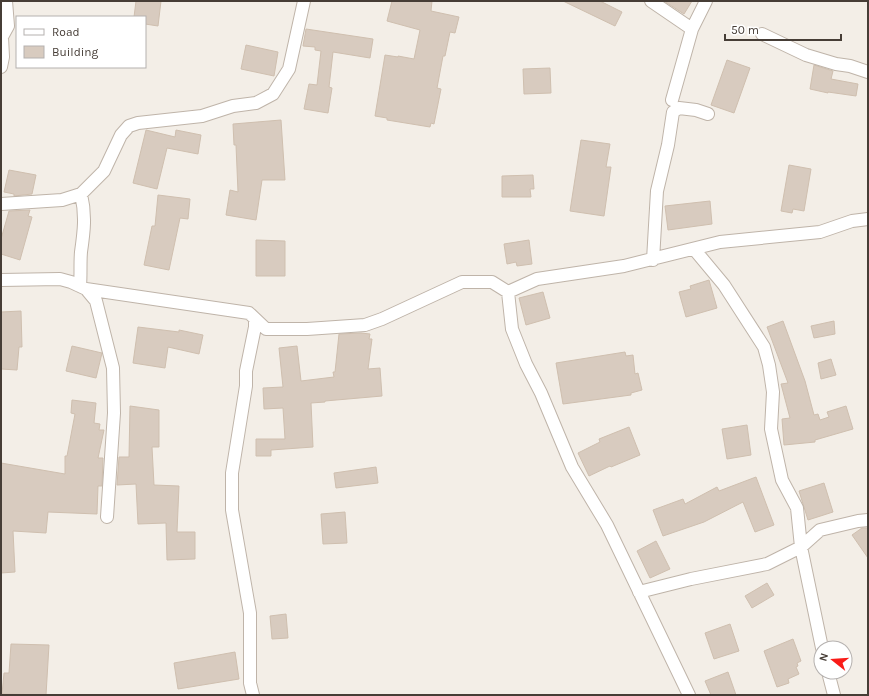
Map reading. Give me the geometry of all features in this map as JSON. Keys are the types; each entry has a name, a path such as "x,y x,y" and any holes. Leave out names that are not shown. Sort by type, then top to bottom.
{"street":[{"path":"1,67 2,37 8,26 6,1"},
{"path":"1,204 62,200 81,194 104,170 116,143 129,126 138,123 202,116 232,106 256,103 273,94 289,69 304,1"},
{"path":"651,1 692,29"},
{"path":"672,100 692,29 706,1"},
{"path":"762,34 806,55 868,72"},
{"path":"653,260 657,191 668,145 673,112 679,108 696,110 708,114"},
{"path":"81,194 84,205 85,226 81,254 84,288 96,301 113,368 114,413 108,517"},
{"path":"508,292 538,279 624,266 653,260 720,242 820,232 852,221 868,219"},
{"path":"694,249 724,285 764,347 769,365 773,392 771,429 782,480 797,508 801,546 820,640"},
{"path":"1,280 60,279 84,288 249,314 266,329 307,329 365,325 382,319 462,282 492,282 508,292"},
{"path":"508,292 512,329 572,467 607,525 689,695"},
{"path":"253,695 250,683 250,613 233,517 232,473 246,386 246,371 255,327 255,320"},
{"path":"639,592 692,579 767,564 801,546 820,530 868,520"},
{"path":"830,680 834,695"}],"building":[{"path":"136,1 161,1 158,26 146,24 146,16 134,16"},
{"path":"392,1 432,1 431,11 459,17 455,33 450,32 445,56 443,56 437,88 441,89 434,124 431,123 430,127 387,120 387,118 375,116 385,55 414,59 420,30 387,21"},
{"path":"563,1 600,1 622,12 615,26"},
{"path":"664,1 692,1 684,14"},
{"path":"306,29 373,39 370,58 333,52 329,87 332,88 328,113 304,109 309,84 317,85 321,51 315,50 315,47 303,46"},
{"path":"246,45 278,52 274,76 241,69"},
{"path":"727,60 750,68 734,113 711,105"},
{"path":"814,65 833,71 831,79 858,84 856,96 828,93 810,89"},
{"path":"550,68 551,93 524,94 523,69"},
{"path":"281,120 285,180 262,180 256,220 226,215 230,190 238,192 236,145 234,145 233,124"},
{"path":"146,130 175,137 176,130 201,135 198,154 167,148 157,189 133,183"},
{"path":"581,140 610,144 606,167 611,167 604,216 570,211"},
{"path":"789,165 811,169 804,211 793,209 792,213 781,211"},
{"path":"9,170 36,175 32,194 14,196 14,194 4,192"},
{"path":"533,175 534,189 530,189 531,197 502,197 502,176"},
{"path":"158,195 190,199 188,219 180,218 169,270 144,265 152,226 155,226"},
{"path":"710,201 712,224 668,230 665,206"},
{"path":"30,210 28,216 32,217 20,260 1,254 1,239 9,211"},
{"path":"256,240 285,241 285,276 256,276"},
{"path":"529,240 532,264 517,266 516,262 507,264 504,244"},
{"path":"709,280 717,308 686,317 679,292 691,289 690,286"},
{"path":"543,292 550,318 526,325 519,298"},
{"path":"21,311 22,347 19,347 17,370 1,369 1,312"},
{"path":"783,321 805,381 814,415 818,414 820,420 829,417 827,412 846,406 853,429 815,440 815,442 784,445 782,419 790,418 781,384 788,383 767,327"},
{"path":"834,321 835,334 814,338 811,326"},
{"path":"138,327 179,332 179,330 203,335 199,354 168,347 165,368 133,363"},
{"path":"339,334 370,334 369,339 372,339 368,369 380,368 382,396 311,403 313,447 271,450 271,456 256,456 256,439 285,439 283,408 264,409 263,388 283,387 279,348 297,346 301,381 334,377 333,372 335,372"},
{"path":"72,346 102,353 96,378 66,371"},
{"path":"625,352 626,356 633,355 635,374 638,373 642,390 631,393 631,395 563,404 556,363"},
{"path":"831,359 836,375 821,379 818,363"},
{"path":"72,400 96,403 94,423 100,424 99,430 104,430 98,458 103,458 102,486 98,486 97,514 48,512 46,533 13,531 15,572 1,573 1,463 65,474 65,456 67,456 75,414 71,413"},
{"path":"130,406 159,410 159,447 152,447 154,485 179,486 177,532 195,532 195,559 167,560 166,523 138,524 136,484 117,485 119,457 129,457"},
{"path":"747,425 751,455 727,459 722,429"},
{"path":"629,427 640,455 611,467 610,466 589,476 578,453 600,442 599,439"},
{"path":"376,467 378,483 336,488 334,473"},
{"path":"756,477 774,525 755,532 743,502 704,522 663,536 653,510 683,499 685,504 717,487 719,491"},
{"path":"824,483 833,512 808,520 799,491"},
{"path":"345,512 347,543 323,544 321,514"},
{"path":"862,528 868,528 868,558 852,535"},
{"path":"656,541 670,569 650,578 637,551"},
{"path":"767,583 774,595 752,608 745,596"},
{"path":"286,614 288,638 272,639 270,616"},
{"path":"730,624 739,651 714,659 705,633"},
{"path":"793,639 801,661 797,663 798,666 796,667 799,674 788,679 789,683 777,687 764,651"},
{"path":"11,644 49,645 46,695 2,694 4,673 9,673"},
{"path":"235,652 239,679 178,689 174,663"},
{"path":"728,672 736,695 711,695 705,681"}]}
